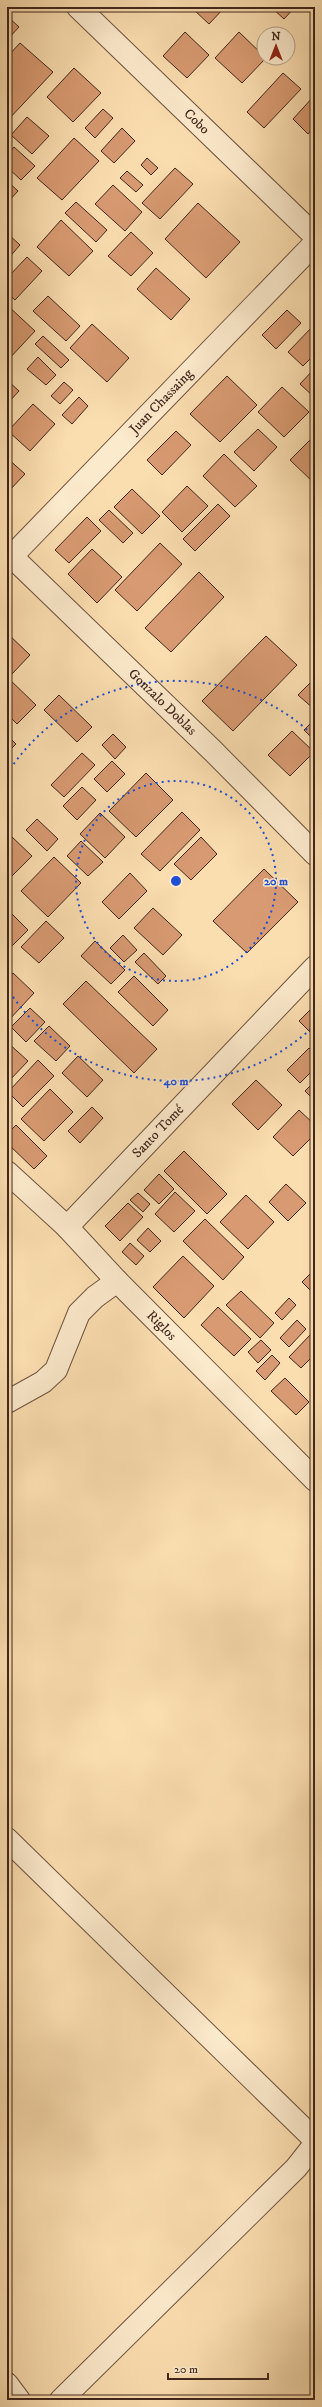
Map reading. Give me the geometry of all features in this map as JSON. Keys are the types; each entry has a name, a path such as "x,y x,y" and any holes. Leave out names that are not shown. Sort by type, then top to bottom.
{"street":[{"name":"Cobo","path":"78,7 315,236"},
{"name":"Juan Chassaing","path":"8,556 315,243"},
{"name":"Gonzalo Doblas","path":"8,556 213,751 315,854"},
{"name":"Santo Tomé","path":"67,1228 315,967"},
{"name":"Riglos","path":"10,1181 67,1228 117,1281 315,1480"},
{"path":"7,1402 43,1382 56,1370 79,1314 95,1297 117,1281"},
{"path":"7,1838 315,2140"},
{"path":"61,2400 296,2168 315,2144"},
{"path":"7,2384 19,2400"}],"building":[{"path":"195,7 225,7 209,24 193,9"},
{"path":"271,7 295,7 284,19"},
{"path":"7,16 19,27 7,40"},
{"path":"185,32 209,55 187,78 163,56"},
{"path":"239,32 256,48 256,66 258,66 242,83 215,58"},
{"path":"20,43 53,72 7,121 7,57"},
{"path":"74,68 101,93 73,122 47,97"},
{"path":"283,73 301,89 264,128 247,112"},
{"path":"314,96 315,126 308,134 293,119"},
{"path":"103,109 113,118 95,138 85,128"},
{"path":"27,117 49,136 32,154 11,135"},
{"path":"122,128 135,141 114,163 101,151"},
{"path":"74,138 99,161 62,200 37,178"},
{"path":"14,147 35,166 21,180 7,167 7,155"},
{"path":"147,158 158,168 151,175 141,165"},
{"path":"175,168 193,184 160,219 142,203"},
{"path":"127,171 143,185 136,192 120,178"},
{"path":"7,181 18,191 7,203"},
{"path":"113,185 142,212 125,231 95,204"},
{"path":"76,202 107,230 96,242 65,213"},
{"path":"198,203 240,242 206,278 165,239"},
{"path":"61,220 93,251 69,276 37,247"},
{"path":"131,232 153,253 131,276 108,256"},
{"path":"7,233 20,245 7,260"},
{"path":"27,257 42,271 15,300 7,293 7,278"},
{"path":"156,268 190,299 171,320 137,289"},
{"path":"48,296 80,326 66,341 33,311"},
{"path":"7,305 35,331 8,360 7,359"},
{"path":"287,310 301,323 276,349 262,335"},
{"path":"92,324 129,358 107,382 70,348"},
{"path":"315,324 315,354 303,366 288,352"},
{"path":"43,336 69,360 61,368 35,344"},
{"path":"38,357 56,375 46,385 27,369"},
{"path":"315,368 315,398 300,384"},
{"path":"227,376 257,405 220,442 190,414"},
{"path":"7,380 19,391 7,404"},
{"path":"64,382 73,390 60,404 51,396"},
{"path":"282,387 309,412 284,437 258,412"},
{"path":"79,397 88,406 72,424 62,415"},
{"path":"33,404 55,424 30,451 8,431"},
{"path":"258,429 277,447 254,471 234,452"},
{"path":"176,431 191,445 162,475 147,460"},
{"path":"315,435 315,484 290,460"},
{"path":"224,454 257,486 235,507 203,476"},
{"path":"7,458 25,474 7,493"},
{"path":"187,486 208,506 182,532 162,512"},
{"path":"132,489 160,516 142,534 114,507"},
{"path":"218,504 230,516 195,551 183,539"},
{"path":"109,510 133,533 123,543 99,520"},
{"path":"87,517 101,531 69,563 55,550"},
{"path":"160,543 182,564 137,611 115,590"},
{"path":"92,549 122,577 97,603 68,574"},
{"path":"199,572 224,597 171,652 145,628"},
{"path":"7,633 30,655 12,674 7,668"},
{"path":"266,636 297,665 233,731 202,701"},
{"path":"7,677 36,705 17,724 7,714"},
{"path":"315,678 315,708 314,709 298,695"},
{"path":"59,695 92,727 77,742 44,710"},
{"path":"315,719 315,741 304,730"},
{"path":"292,731 314,752 290,776 268,755"},
{"path":"113,734 126,747 115,759 102,745"},
{"path":"7,735 16,744 7,753"},
{"path":"82,753 95,765 64,797 51,785"},
{"path":"112,761 125,774 107,792 94,779"},
{"path":"146,773 173,800 136,837 109,811"},
{"path":"82,787 96,800 77,820 63,806"},
{"path":"182,812 200,830 160,871 141,854"},
{"path":"100,813 125,837 105,858 80,834"},
{"path":"37,819 58,839 47,851 26,830"},
{"path":"10,835 32,856 7,881 7,838"},
{"path":"201,837 217,854 191,880 174,864"},
{"path":"81,841 103,862 88,876 67,856"},
{"path":"54,857 81,883 48,917 21,891"},
{"path":"264,869 298,902 247,953 213,921"},
{"path":"130,873 147,891 119,919 102,902"},
{"path":"153,908 182,935 163,955 134,928"},
{"path":"9,911 28,930 7,951 7,913"},
{"path":"46,921 64,938 39,963 21,947"},
{"path":"123,935 137,950 124,962 110,948"},
{"path":"95,941 125,970 111,984 81,956"},
{"path":"144,953 166,976 158,984 135,962"},
{"path":"13,973 34,993 8,1021 7,980"},
{"path":"134,976 168,1010 153,1026 118,992"},
{"path":"86,981 157,1049 134,1073 63,1004"},
{"path":"315,1005 315,1037 299,1021"},
{"path":"30,1008 45,1022 26,1042 11,1027"},
{"path":"49,1026 70,1046 56,1061 34,1041"},
{"path":"7,1042 28,1061 7,1083"},
{"path":"309,1048 315,1054 315,1068 300,1083 287,1070"},
{"path":"78,1056 103,1080 87,1097 62,1073"},
{"path":"38,1060 54,1076 23,1107 8,1092"},
{"path":"256,1080 282,1105 258,1130 232,1104"},
{"path":"315,1081 315,1101 305,1091"},
{"path":"50,1089 73,1112 44,1141 21,1119"},
{"path":"92,1107 103,1118 80,1143 68,1131"},
{"path":"299,1110 315,1125 315,1134 293,1156 273,1137"},
{"path":"16,1125 47,1156 34,1169 7,1143 7,1134"},
{"path":"184,1151 227,1194 207,1214 164,1171"},
{"path":"159,1174 174,1189 159,1204 144,1190"},
{"path":"286,1184 306,1203 288,1221 269,1202"},
{"path":"175,1192 195,1211 174,1232 155,1214"},
{"path":"138,1193 150,1204 143,1212 130,1200"},
{"path":"246,1195 274,1222 248,1249 220,1222"},
{"path":"128,1203 143,1217 120,1241 105,1226"},
{"path":"205,1219 244,1257 223,1280 183,1241"},
{"path":"148,1228 161,1241 150,1252 137,1240"},
{"path":"130,1243 144,1256 136,1265 122,1252"},
{"path":"183,1256 214,1286 184,1318 153,1287"},
{"path":"315,1269 315,1295 302,1282"},
{"path":"241,1291 274,1323 260,1338 226,1305"},
{"path":"289,1298 296,1305 282,1320 275,1313"},
{"path":"218,1307 251,1339 234,1356 201,1325"},
{"path":"297,1320 306,1329 289,1347 280,1338"},
{"path":"312,1333 315,1337 315,1354 301,1368 289,1357"},
{"path":"261,1340 271,1350 258,1363 248,1352"},
{"path":"272,1355 280,1363 265,1380 256,1371"},
{"path":"285,1378 309,1402 296,1415 271,1391"}]}
